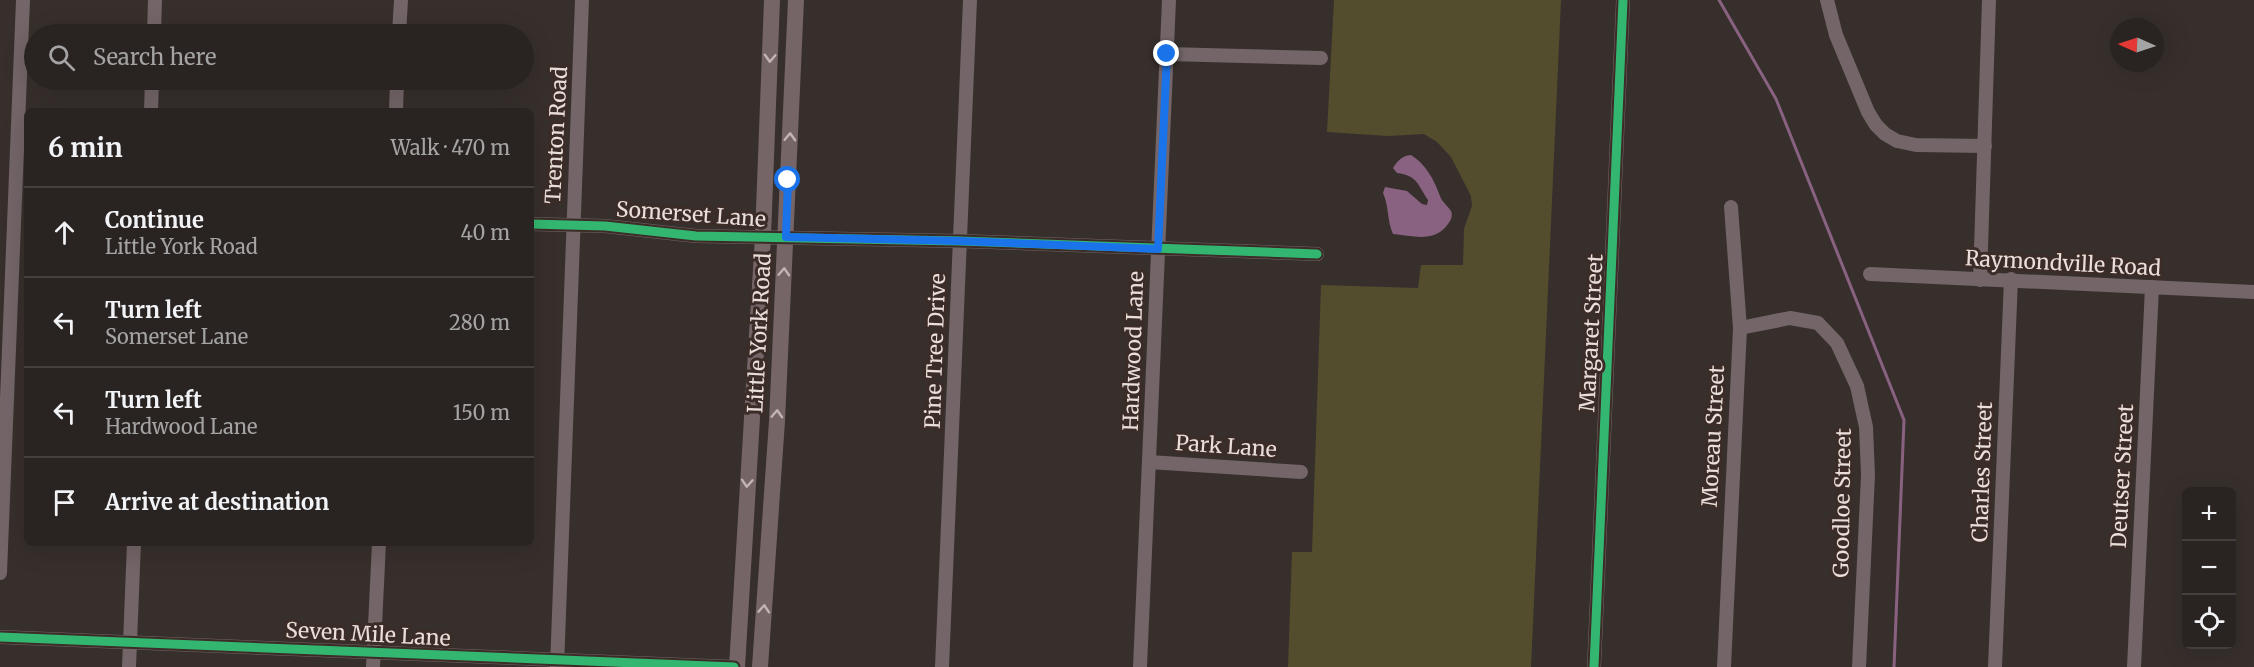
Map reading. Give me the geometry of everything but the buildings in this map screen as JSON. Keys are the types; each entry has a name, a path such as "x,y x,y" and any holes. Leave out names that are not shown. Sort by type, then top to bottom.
{"main road":[{"name":"Little York Road","path":"735,667 763,237 772,0"},
{"name":"Little York Road","path":"760,667 777,421 796,0"}],"street":[{"path":"0,573 23,0"},
{"path":"154,24 155,0"},
{"path":"400,24 401,0"},
{"name":"Trenton Road","path":"557,664 582,0"},
{"name":"Pine Tree Drive","path":"942,667 970,0"},
{"name":"Hardwood Lane","path":"1140,667 1168,0"},
{"name":"Margaret Street","path":"1594,667 1623,0"},
{"path":"1827,0 1836,35 1868,112 1885,134 1897,141 1916,145 1985,146"},
{"path":"1980,280 1989,0"},
{"path":"1167,54 1321,58"},
{"path":"151,108 152,90"},
{"path":"396,108 397,90"},
{"name":"Moreau Street","path":"1724,667 1740,328 1731,207"},
{"name":"Somerset Lane","path":"534,224 605,226 681,236 960,241 1317,254"},
{"name":"Raymondville Road","path":"1870,274 2254,292"},
{"name":"Charles Street","path":"1995,667 2011,279"},
{"name":"Deutser Street","path":"2134,667 2152,288"},
{"name":"Goodloe Street","path":"1740,328 1790,318 1818,324 1837,343 1857,386 1864,417 1868,475 1859,667"},
{"name":"Park Lane","path":"1149,462 1301,472"},
{"path":"129,667 134,546"},
{"path":"373,667 379,546"},
{"name":"Seven Mile Lane","path":"0,637 373,652 557,664 735,667"}],"shaded area":[{"path":"1334,0 1561,0 1531,667 1288,667 1292,552 1312,552 1321,285 1418,288 1421,265 1463,265 1464,229 1472,206 1471,196 1451,157 1437,142 1424,134 1388,136 1327,132"},
{"path":"1411,155 1429,173 1441,198 1452,213 1450,221 1443,230 1430,236 1393,234 1390,224 1383,193 1385,187 1407,191 1422,204 1427,205 1428,200 1416,182 1409,176 1397,173 1393,168 1400,159"}],"waterway":[{"path":"1719,0 1776,99 1904,420 1894,667"}],"cycle path":[{"path":"1594,667 1623,0"},
{"path":"534,224 605,226 696,236 960,241 1317,254"},
{"path":"0,637 734,667"}],"route":[{"path":"788,180 786,237 1158,249 1167,54"}]}
